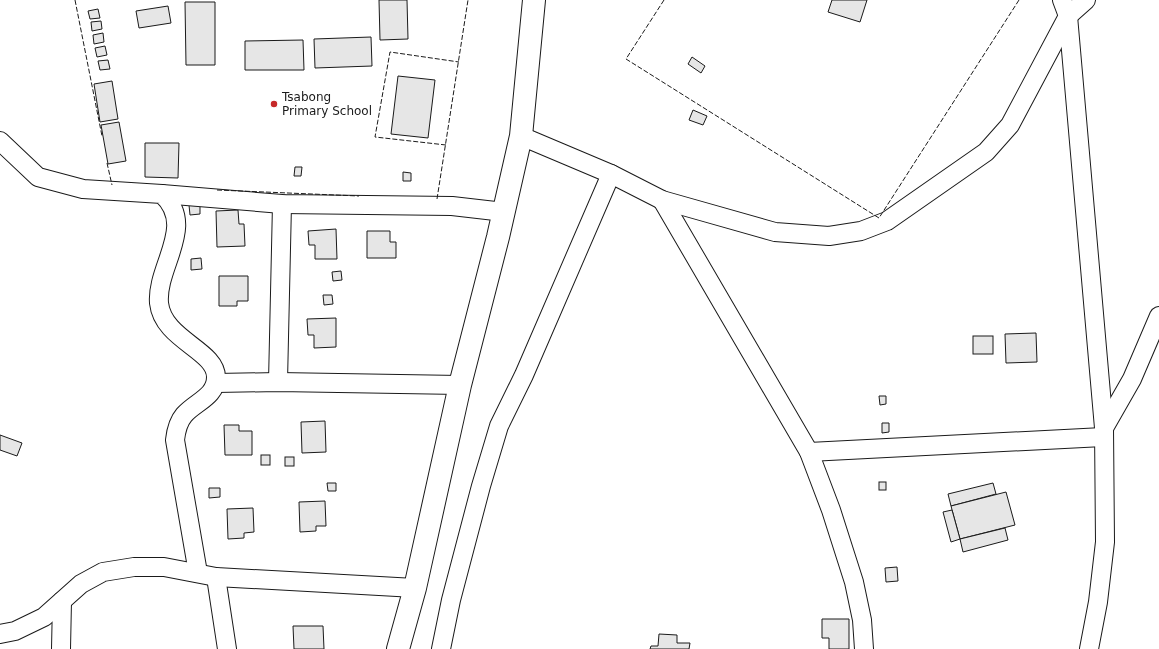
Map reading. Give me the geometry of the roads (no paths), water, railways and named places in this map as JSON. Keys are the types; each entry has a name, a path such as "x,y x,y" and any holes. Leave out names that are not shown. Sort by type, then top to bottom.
{"main road":[{"path":"398,649 415,588 460,385 504,212 521,136 534,0"}],"street":[{"path":"521,136 611,174 662,200 775,232 829,236 861,231 888,221 986,152 1010,125 1065,8 1086,0"},
{"path":"1065,8 1104,433 1105,542 1098,602 1089,649"},
{"path":"0,141 38,177 83,189 282,204 452,206 504,212"},
{"path":"441,649 451,600 498,426 524,375 611,174"},
{"path":"162,194 174,210 177,224 176,235 163,273 159,302 161,314 175,334 209,360 216,371 216,383 212,393 184,415 177,427 175,440 198,573"},
{"path":"662,200 809,452 831,510 854,582 862,620 864,649"},
{"path":"278,382 282,204"},
{"path":"1104,433 1132,379 1159,316"},
{"path":"216,383 278,382 460,385"},
{"path":"809,452 1104,433"},
{"path":"0,634 15,631 44,617 80,584 103,572 134,567 164,567 216,577 415,588"},
{"path":"216,577 227,649"},
{"path":"61,649 62,601"}],"place":[{"name":"Tsabong Primary School","path":"274,104"}]}
